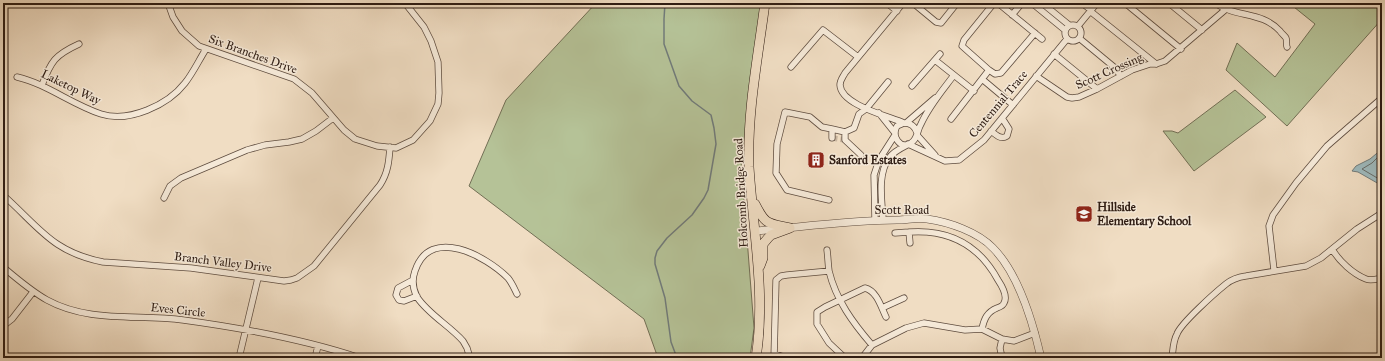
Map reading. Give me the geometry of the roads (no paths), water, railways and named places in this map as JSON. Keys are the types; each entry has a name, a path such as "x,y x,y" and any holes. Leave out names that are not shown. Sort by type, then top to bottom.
{"main road":[{"name":"Holcomb Bridge Road","path":"756,358 760,318 758,270 749,166 751,118 765,3"},
{"path":"752,198 765,221 771,225 790,228"},
{"path":"758,270 763,258 763,244 771,235 790,228"}],"street":[{"name":"Six Branches Drive","path":"168,3 173,17 182,31 193,42 206,49 294,79 312,93 344,130 355,138 378,146 396,148 404,145 419,134 434,114 438,104 439,93 438,62 431,41 424,27 405,3"},
{"path":"887,3 897,11"},
{"path":"903,3 845,73 841,80 840,86 845,96 851,101 912,125 917,134 935,156"},
{"path":"913,3 936,22 941,22 957,3"},
{"path":"994,3 964,40 962,46 989,70 995,74 1001,74 1035,33"},
{"path":"998,3 1042,39"},
{"path":"1012,15 1022,3"},
{"path":"1032,3 1067,28"},
{"path":"1042,3 1067,28"},
{"path":"1082,3 1156,64"},
{"path":"1078,26 1097,3"},
{"path":"1125,3 1181,49"},
{"path":"1169,3 1202,30"},
{"path":"1215,3 1225,10 1255,15 1268,21 1286,38 1286,47"},
{"name":"Scott Crossing","path":"1036,76 1067,97 1079,97 1132,70 1165,61 1181,49 1225,10"},
{"path":"1072,24 1078,26 1081,32 1079,38 1073,41 1067,39 1065,35 1067,28 1072,24"},
{"path":"791,67 823,30 858,57"},
{"path":"1079,38 1114,66 1121,76"},
{"name":"Centennial Trace","path":"908,145 945,161 959,160 973,150 991,131 1067,39"},
{"path":"42,85 48,68 55,58 65,50 79,44"},
{"name":"Laketop Way","path":"17,77 42,85 100,114 116,117 131,116 162,102 177,91 190,75 206,49"},
{"path":"912,86 940,54"},
{"path":"1054,54 1097,89"},
{"path":"935,60 974,91"},
{"path":"951,119 989,70"},
{"path":"883,220 881,183 889,158 913,142 920,124 936,98 954,75"},
{"path":"982,79 1013,105"},
{"path":"829,200 787,190 776,173 777,144 785,112 810,117 822,127 845,132 854,128 859,114 888,82"},
{"path":"876,220 874,175 879,160 895,134 897,126 905,123 936,98"},
{"path":"1274,270 1269,226 1273,215 1296,183 1326,146 1382,98"},
{"path":"879,113 895,134 899,142 908,145"},
{"path":"164,198 170,186 181,178 247,150 265,145 302,139 316,131 333,118"},
{"path":"991,131 1001,137 1007,136 1009,129 1002,118"},
{"path":"832,129 832,138"},
{"path":"845,132 845,140 861,155"},
{"name":"Branch Valley Drive","path":"3,195 46,237 61,248 83,257 103,262 191,268 272,280 291,280 304,274 314,266 380,186 389,165 390,147"},
{"path":"1172,358 1177,333 1221,288 1237,278 1274,270 1306,266 1322,258 1357,229 1382,213"},
{"name":"Scott Road","path":"755,231 876,220 926,218 953,224 974,234 993,248 1017,284 1035,334 1041,358"},
{"path":"895,233 921,231 947,235 968,245 991,267 1003,288 1005,297 1004,303 1001,307 989,312 984,320 982,330"},
{"path":"909,232 910,243"},
{"path":"470,358 463,341 423,305 417,296 413,280 416,267 425,255 438,248 452,247 483,258 507,278 513,285 517,294"},
{"path":"1332,249 1336,255 1357,274 1367,279 1382,278"},
{"path":"827,250 829,271 840,300 848,315 872,345"},
{"name":"Eves Circle","path":"3,267 33,292 58,306 86,314 181,320 245,330 318,346 360,358"},
{"path":"787,358 774,356 776,280 781,276 829,271"},
{"path":"240,358 245,330 258,278"},
{"path":"413,280 398,288 396,296 399,300 404,301 417,296"},
{"path":"845,358 829,343 817,324 817,312 865,288 870,289 874,293 886,317"},
{"path":"3,326 12,319 33,292"},
{"path":"882,308 904,298"},
{"path":"862,358 872,345 906,328 924,323 965,330 982,330 1002,339 1014,341 1035,334"},
{"path":"1002,339 1000,348 1002,358"},
{"path":"315,358 318,346"},
{"path":"1378,358 1382,357"}],"water":[{"path":"1382,149 1382,183 1379,184 1358,172 1352,171 1356,166 1370,159"}],"waterway":[{"path":"665,3 664,44 679,86 692,101 711,115 716,144 708,190 704,198 692,215 667,238 657,251 655,258 655,264 665,298 671,342 677,358"}],"tunnel":[{"path":"832,138 845,140"}],"place":[{"name":"Sanford Estates","path":"816,160"},
{"name":"Hillside Elementary School","path":"1084,214"}]}
